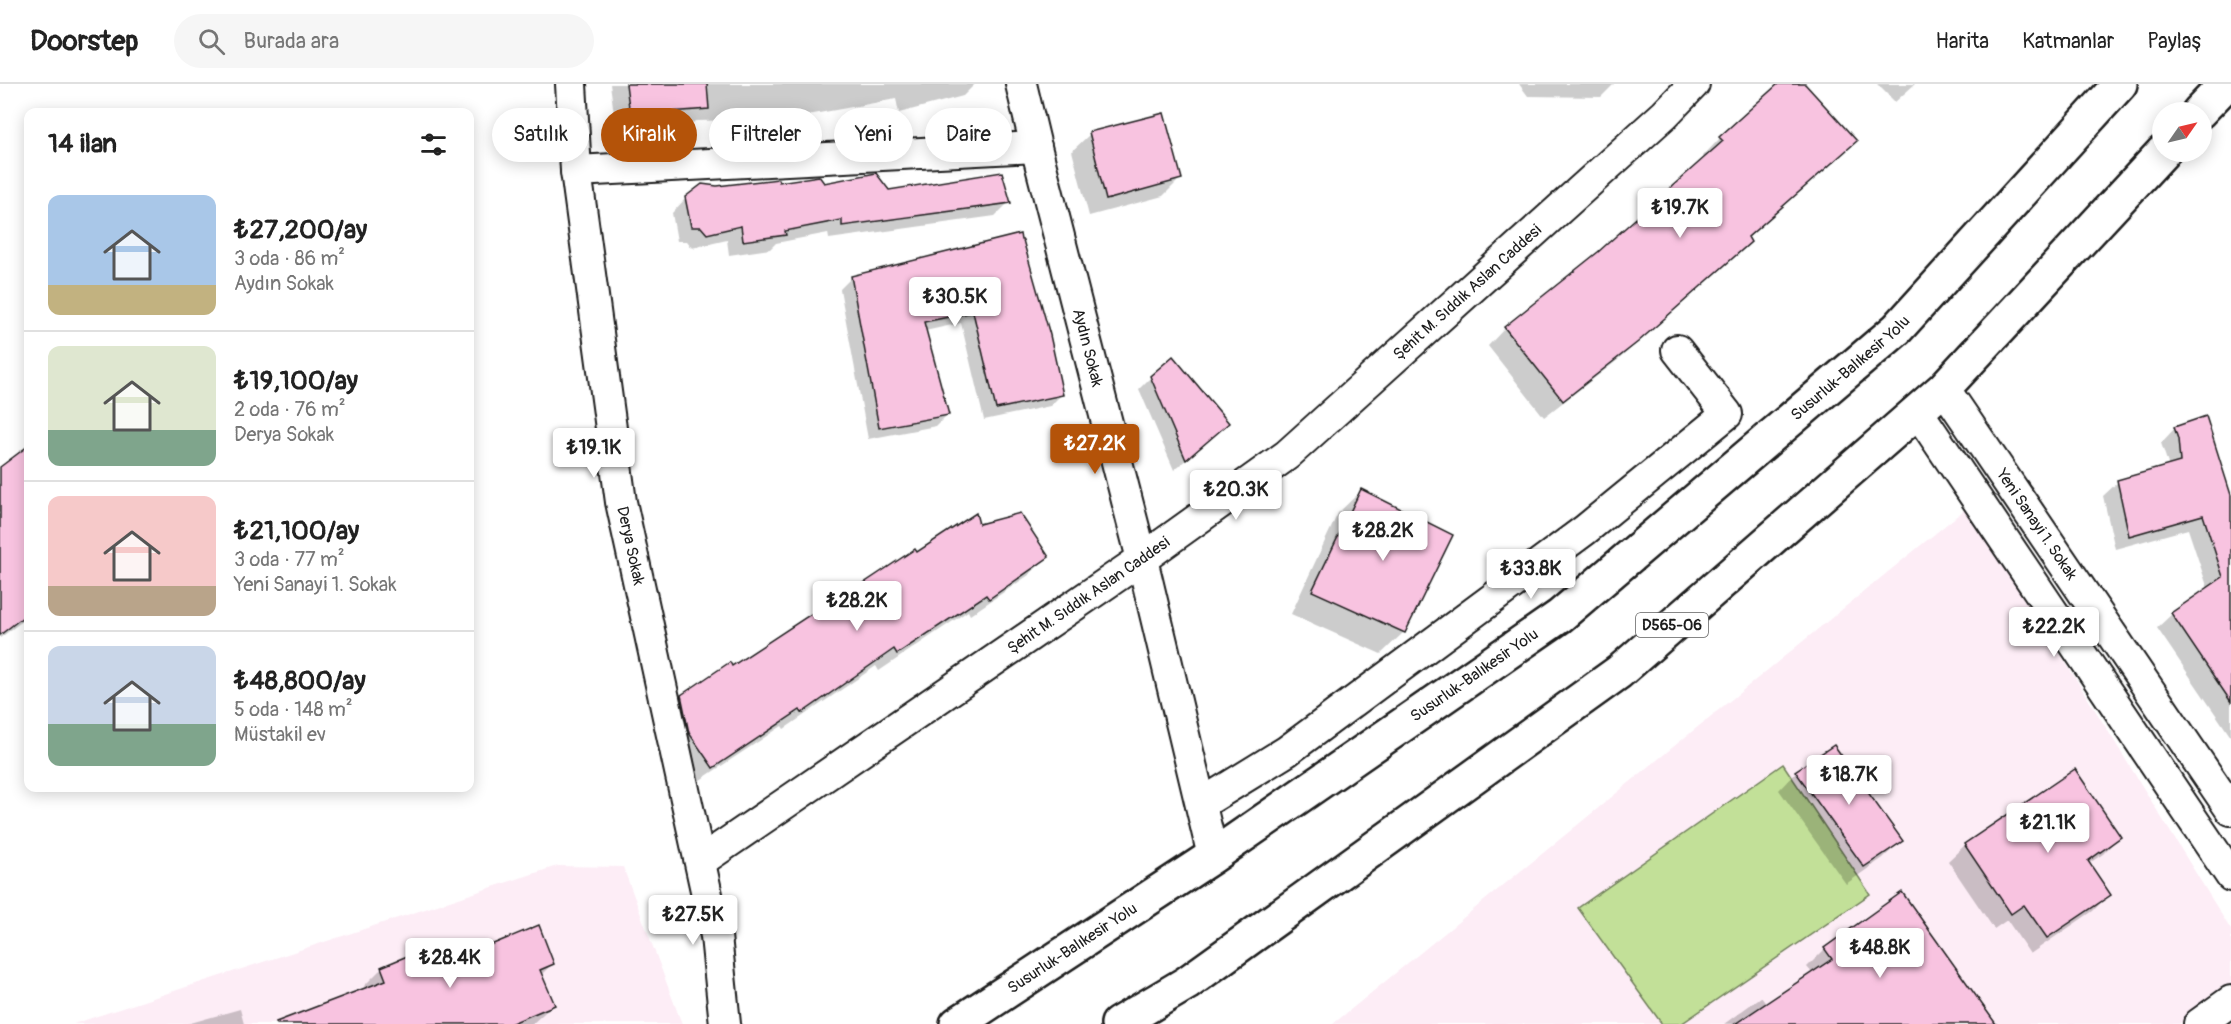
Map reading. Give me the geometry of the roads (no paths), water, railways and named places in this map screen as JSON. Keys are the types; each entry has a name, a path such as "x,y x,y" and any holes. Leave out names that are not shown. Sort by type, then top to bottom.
{"highway":[{"name":"Susurluk-Balıkesir Yolu","path":"957,1024 1213,856 1560,616 1897,329 2120,84"},
{"path":"2209,102 2226,84"},
{"name":"D565-06","path":"1118,1024 1187,984 1619,672 1944,388 2154,162"},
{"path":"992,1024 1055,960"}],"street":[{"name":"Derya Sokak","path":"571,84 576,171 621,502 716,936 725,1024"},
{"name":"Aydın Sokak","path":"1022,84 1036,147 1142,559 1213,856"},
{"name":"Şehit M. Sıddık Aslan Caddesi","path":"700,861 1142,559 1287,455 1656,122 1694,84"},
{"path":"576,171 1036,147"},
{"path":"1201,804 1297,744 1586,530 1727,414 1677,350"},
{"name":"Yeni Sanayi 1. Sokak","path":"1944,388 2231,810"},
{"path":"1918,412 2231,876"},
{"path":"2199,1024 2231,1001"}]}
